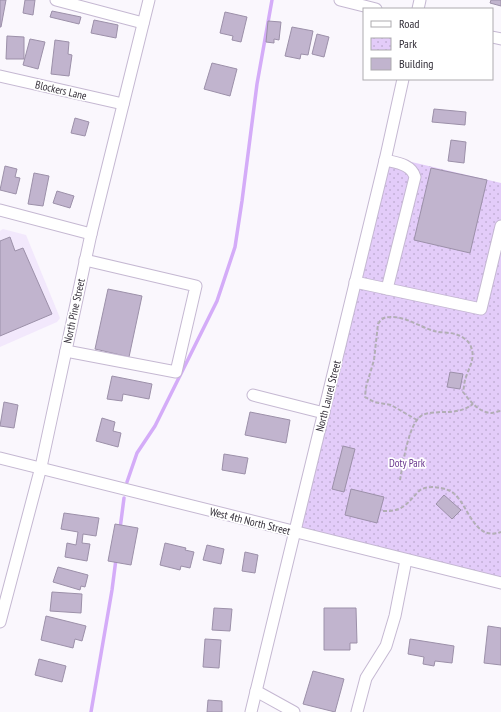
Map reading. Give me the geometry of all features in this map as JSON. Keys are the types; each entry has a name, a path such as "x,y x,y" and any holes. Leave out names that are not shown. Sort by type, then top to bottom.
{"street":[{"path":"56,0 143,23"},
{"name":"North Pine Street","path":"0,622 41,467 91,234 149,0"},
{"path":"340,0 372,8"},
{"name":"Blockers Lane","path":"0,76 123,104"},
{"name":"North Laurel Street","path":"251,712 385,160 403,80"},
{"path":"385,160 409,167 414,172 415,177 388,289"},
{"path":"0,210 91,234"},
{"path":"355,282 481,309 501,226"},
{"path":"66,351 176,372 196,286 85,260"},
{"path":"253,395 324,413"},
{"name":"West 4th North Street","path":"0,458 501,583"},
{"path":"357,712 366,678 386,646 395,616 406,560"},
{"path":"256,691 294,712"}],"path":[{"path":"417,420 391,405 374,402 365,397 366,387 374,360 378,324 380,320 385,317 391,316 399,318 433,331 456,334 467,342 471,347 472,356 471,366 463,392 472,404 485,411 492,413 501,411"},
{"path":"400,480 410,434 417,420 428,413 464,410 472,404"},
{"path":"383,511 399,509 420,490 434,487 443,488 450,490 456,496 480,530 495,534 501,532"}],"shaded area":[{"path":"3,229 26,235 60,318 57,322 0,347 0,231"}],"green space":[{"name":"Doty Park","path":"386,156 501,183 501,583 295,532"}],"building":[{"path":"0,0 6,0 1,27 0,27"},
{"path":"25,0 35,0 33,15 23,13"},
{"path":"491,0 501,0 501,6 490,3"},
{"path":"52,11 81,17 79,24 50,17"},
{"path":"225,12 247,17 241,42 232,40 233,36 220,33"},
{"path":"94,20 118,25 116,38 91,33"},
{"path":"268,21 281,22 279,40 274,39 274,43 266,42"},
{"path":"292,27 313,31 308,55 301,54 300,59 285,56"},
{"path":"317,34 329,37 324,57 312,54"},
{"path":"7,36 24,37 24,59 6,59"},
{"path":"30,39 45,42 38,69 23,65"},
{"path":"55,40 69,42 68,54 72,55 69,76 51,74"},
{"path":"212,63 237,69 230,96 204,89"},
{"path":"434,109 466,112 465,125 432,122"},
{"path":"75,118 89,122 85,136 71,133"},
{"path":"451,140 466,142 464,163 448,161"},
{"path":"5,166 17,169 15,177 20,178 16,194 0,190"},
{"path":"431,168 487,180 470,253 414,240"},
{"path":"34,173 49,176 43,206 28,204"},
{"path":"57,191 74,196 70,208 53,203"},
{"path":"10,237 15,251 23,248 52,314 0,336 0,241"},
{"path":"108,289 142,296 129,357 95,349"},
{"path":"450,372 463,374 460,389 447,387"},
{"path":"112,376 152,384 149,399 123,394 122,401 107,399"},
{"path":"4,402 18,405 14,428 0,426"},
{"path":"250,412 290,420 286,443 245,435"},
{"path":"102,418 115,422 113,431 121,433 118,447 96,441"},
{"path":"343,446 355,449 344,492 332,489"},
{"path":"224,454 248,458 245,474 222,470"},
{"path":"351,489 384,497 377,523 345,515"},
{"path":"444,495 461,510 452,519 436,504"},
{"path":"64,513 99,518 96,536 83,534 82,543 90,544 87,561 65,557 67,543 76,545 78,532 61,529"},
{"path":"115,524 138,528 131,565 108,561"},
{"path":"165,543 186,548 185,550 194,552 190,568 181,566 180,570 160,565"},
{"path":"207,545 224,549 221,564 203,560"},
{"path":"245,552 258,555 255,573 242,571"},
{"path":"58,567 88,575 85,587 81,586 80,590 53,582"},
{"path":"52,592 82,594 81,613 50,611"},
{"path":"214,608 232,609 230,631 212,630"},
{"path":"324,608 356,608 357,643 350,643 350,650 324,650"},
{"path":"46,616 86,626 82,641 75,639 73,648 41,640"},
{"path":"488,626 501,628 501,665 484,663"},
{"path":"205,639 221,640 219,668 203,667"},
{"path":"410,639 454,646 452,663 435,661 434,666 423,664 424,657 408,654"},
{"path":"39,659 66,666 62,682 35,675"},
{"path":"313,671 344,679 335,712 303,704"},
{"path":"208,700 222,701 222,712 207,712"}],"waterway":[{"path":"127,482 137,453 155,426 217,301 235,247 257,84 272,0"},
{"path":"120,529 124,498"},
{"path":"91,712 116,559"}]}
